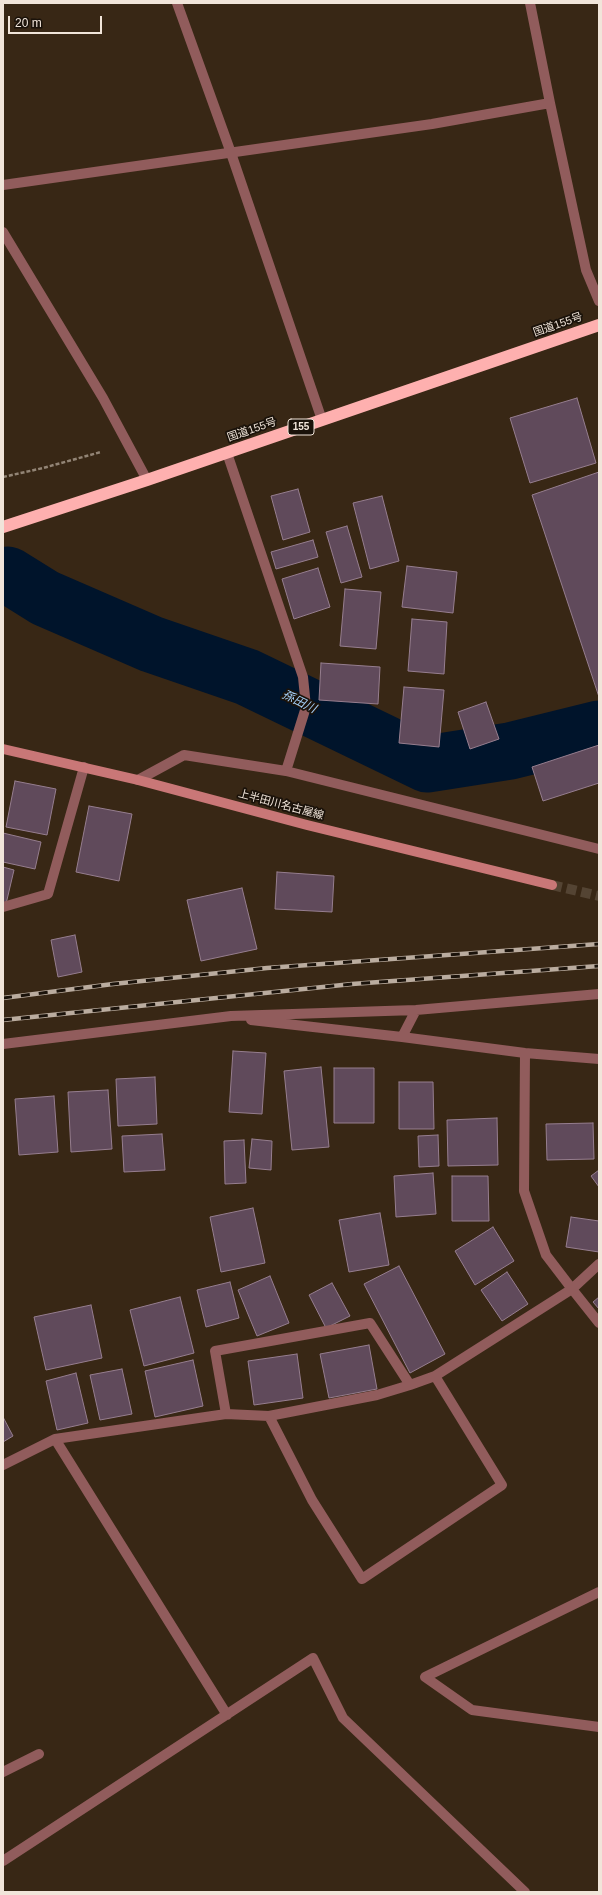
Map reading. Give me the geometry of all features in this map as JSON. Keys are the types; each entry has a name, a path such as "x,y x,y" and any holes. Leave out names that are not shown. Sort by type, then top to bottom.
{"highway":[{"name":"国道155号","path":"3,527 227,453 599,325"}],"main road":[{"name":"上半田川名古屋線","path":"3,749 84,766 306,824 552,885"}],"street":[{"path":"177,3 231,153 322,420"},
{"path":"530,3 586,270 599,301"},
{"path":"3,185 432,124 550,103"},
{"path":"3,232 103,398 147,480"},
{"path":"227,453 303,677 306,707 286,771"},
{"path":"138,780 184,755 286,771 599,849"},
{"path":"3,907 48,894 84,766"},
{"path":"3,1044 231,1016 416,1010 599,994"},
{"path":"402,1037 416,1010"},
{"path":"231,1016 258,1022 402,1037 525,1053 599,1059"},
{"path":"525,1053 524,1191 546,1255 599,1323"},
{"path":"3,1465 55,1439 226,1414 269,1416 377,1395 410,1386 435,1376 572,1289 599,1264"},
{"path":"226,1414 215,1351 370,1323 410,1386"},
{"path":"269,1416 312,1500 362,1579 502,1485 435,1376"},
{"path":"55,1439 227,1715"},
{"path":"599,1592 425,1677 472,1710 599,1727"},
{"path":"3,1861 312,1658 343,1718 525,1892"},
{"path":"3,1772 39,1754"}],"path":[{"path":"3,477 101,452"}],"building":[{"path":"577,398 596,463 530,483 510,418"},
{"path":"599,472 599,697 532,495"},
{"path":"298,489 310,532 283,540 271,496"},
{"path":"382,496 399,561 370,569 353,503"},
{"path":"347,526 362,577 341,583 326,532"},
{"path":"313,540 318,557 276,569 271,552"},
{"path":"407,566 457,572 453,613 402,607"},
{"path":"318,568 330,607 294,619 282,579"},
{"path":"345,589 381,592 376,649 340,646"},
{"path":"412,619 447,622 444,674 408,671"},
{"path":"321,663 380,667 378,704 319,700"},
{"path":"404,687 444,690 439,747 399,743"},
{"path":"486,702 499,739 470,749 458,712"},
{"path":"599,745 599,783 543,801 532,767"},
{"path":"15,781 56,789 47,835 6,827"},
{"path":"89,806 132,814 119,881 76,872"},
{"path":"3,833 41,842 35,869 3,862"},
{"path":"3,867 14,870 6,904 3,904"},
{"path":"277,872 334,876 332,912 275,909"},
{"path":"242,888 257,949 201,961 187,900"},
{"path":"75,935 82,972 58,977 51,940"},
{"path":"233,1051 266,1053 262,1114 229,1112"},
{"path":"321,1067 329,1147 292,1150 284,1071"},
{"path":"334,1068 374,1068 374,1123 334,1123"},
{"path":"155,1077 157,1124 118,1126 116,1079"},
{"path":"399,1082 433,1082 434,1129 399,1129"},
{"path":"108,1090 112,1149 71,1152 68,1092"},
{"path":"54,1096 58,1152 19,1155 15,1099"},
{"path":"497,1118 498,1165 448,1166 447,1120"},
{"path":"593,1123 594,1159 547,1160 546,1124"},
{"path":"162,1134 165,1170 124,1172 122,1136"},
{"path":"438,1135 439,1166 419,1167 418,1136"},
{"path":"252,1139 272,1141 271,1170 249,1168"},
{"path":"244,1140 246,1183 225,1184 224,1141"},
{"path":"599,1170 599,1187 591,1176"},
{"path":"433,1173 436,1214 396,1217 394,1176"},
{"path":"452,1176 488,1176 489,1221 452,1221"},
{"path":"253,1208 265,1263 221,1272 210,1217"},
{"path":"380,1213 389,1265 349,1272 339,1220"},
{"path":"571,1217 599,1221 599,1252 566,1247"},
{"path":"493,1227 514,1261 475,1285 455,1251"},
{"path":"399,1266 445,1354 410,1373 364,1284"},
{"path":"507,1272 528,1304 502,1321 481,1290"},
{"path":"270,1276 289,1323 257,1336 238,1290"},
{"path":"230,1282 239,1318 206,1327 197,1290"},
{"path":"332,1283 350,1316 326,1328 309,1295"},
{"path":"180,1297 194,1353 144,1366 130,1310"},
{"path":"599,1297 599,1309 593,1302"},
{"path":"91,1305 102,1358 46,1370 34,1317"},
{"path":"369,1345 377,1389 329,1398 320,1354"},
{"path":"297,1354 303,1398 254,1405 248,1361"},
{"path":"193,1360 203,1406 155,1417 145,1371"},
{"path":"122,1369 132,1414 100,1420 90,1375"},
{"path":"76,1373 88,1423 57,1430 46,1381"},
{"path":"3,1417 13,1436 3,1442"}],"waterway":[{"name":"孫田川","path":"8,575 45,598 151,644 247,677 427,764 510,751 599,729"}],"tunnel":[{"path":"552,885 599,896"}],"railway":[{"path":"3,998 113,984 267,968 599,944"},
{"path":"3,1020 352,984 599,966"}]}
